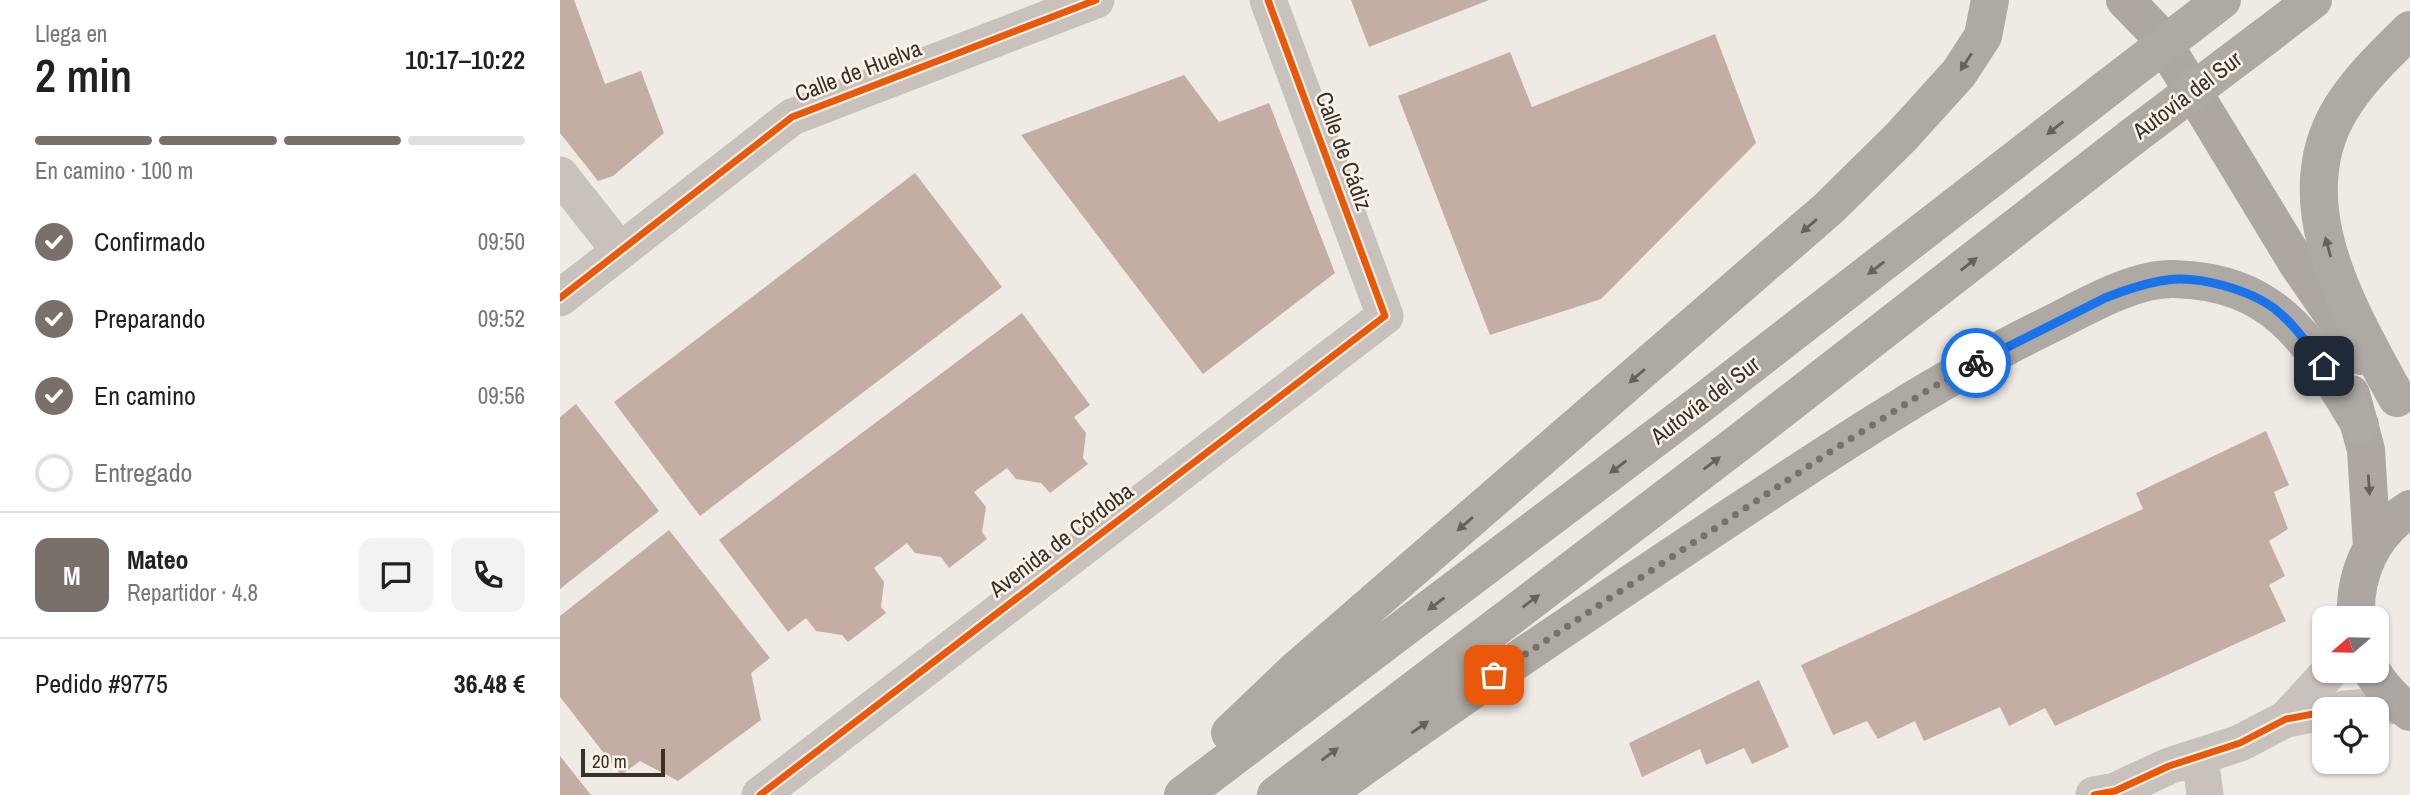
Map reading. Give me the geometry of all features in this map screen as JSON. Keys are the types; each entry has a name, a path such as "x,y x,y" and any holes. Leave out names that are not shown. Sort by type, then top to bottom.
{"highway":[{"path":"1165,795 1296,670 1829,208 1901,137 1959,73 1983,36 1990,0"},
{"name":"Autovía del Sur","path":"1182,795 1707,399 2222,0"},
{"name":"Autovía del Sur","path":"1276,795 2313,0"},
{"path":"2403,404 2359,328 2330,257 2322,225 2318,178 2326,142 2342,107 2369,72 2410,30"},
{"path":"1324,795 1541,643 1928,390 2003,347 2127,289 2170,279 2206,282 2251,295 2274,309 2301,335 2324,366 2360,425"}],"main road":[{"path":"2124,0 2155,17 2297,263 2372,373 2403,404"},
{"path":"2297,263 2337,356 2360,425 2369,475 2372,547"},
{"path":"2355,606 2362,568 2372,547 2395,519 2410,509"},
{"path":"2379,683 2405,709"}],"street":[{"name":"Calle de Huelva","path":"560,298 792,117 1096,0"},
{"name":"Calle de Cádiz","path":"1268,0 1385,316"},
{"path":"560,175 620,251"},
{"name":"Avenida de Córdoba","path":"760,795 1385,316"},
{"path":"2286,719 2319,683"},
{"path":"2094,795 2115,790 2169,766 2240,743 2286,719 2312,714"},
{"path":"2200,756 2205,795"}],"building":[{"path":"560,0 574,0 605,84 641,71 664,133 613,176 598,181 560,133"},
{"path":"1351,0 1489,0 1369,47"},
{"path":"1715,34 1756,143 1601,299 1490,335 1398,96 1510,52 1532,107"},
{"path":"1184,75 1219,122 1269,103 1335,273 1203,374 1021,135"},
{"path":"915,173 1002,287 700,516 614,402"},
{"path":"1022,313 1090,405 1074,417 1086,433 1083,458 1088,464 1050,493 1041,483 1016,479 1007,468 974,492 986,507 982,532 987,539 949,568 941,557 915,553 907,543 874,568 884,582 881,607 886,613 848,642 842,635 816,631 806,618 788,632 719,540"},
{"path":"576,404 659,511 560,589 560,417"},
{"path":"2266,431 2289,485 2274,492 2288,529 2269,541 2285,576 2269,585 2286,621 2055,726 2045,708 2009,726 2000,707 1924,741 1915,721 1878,739 1867,721 1833,735 1801,665 2143,509 2136,493"},
{"path":"669,530 770,658 751,673 761,720 678,781 640,761 621,775 560,697 560,616"},
{"path":"1759,680 1789,747 1752,764 1744,748 1706,765 1700,749 1642,777 1629,743"},
{"path":"560,756 591,795 560,795"}],"cycle path":[{"path":"560,298 792,117 1096,0"},
{"path":"760,795 1385,316 1268,0"},
{"path":"2094,795 2115,791 2169,766 2240,743 2286,719 2312,714"}],"way so far":[{"path":"1494,675 1836,448 1976,363"}],"route":[{"path":"1976,363 2003,347 2105,298 2127,289 2170,279 2206,282 2251,295 2274,309 2301,335 2324,366"}]}
